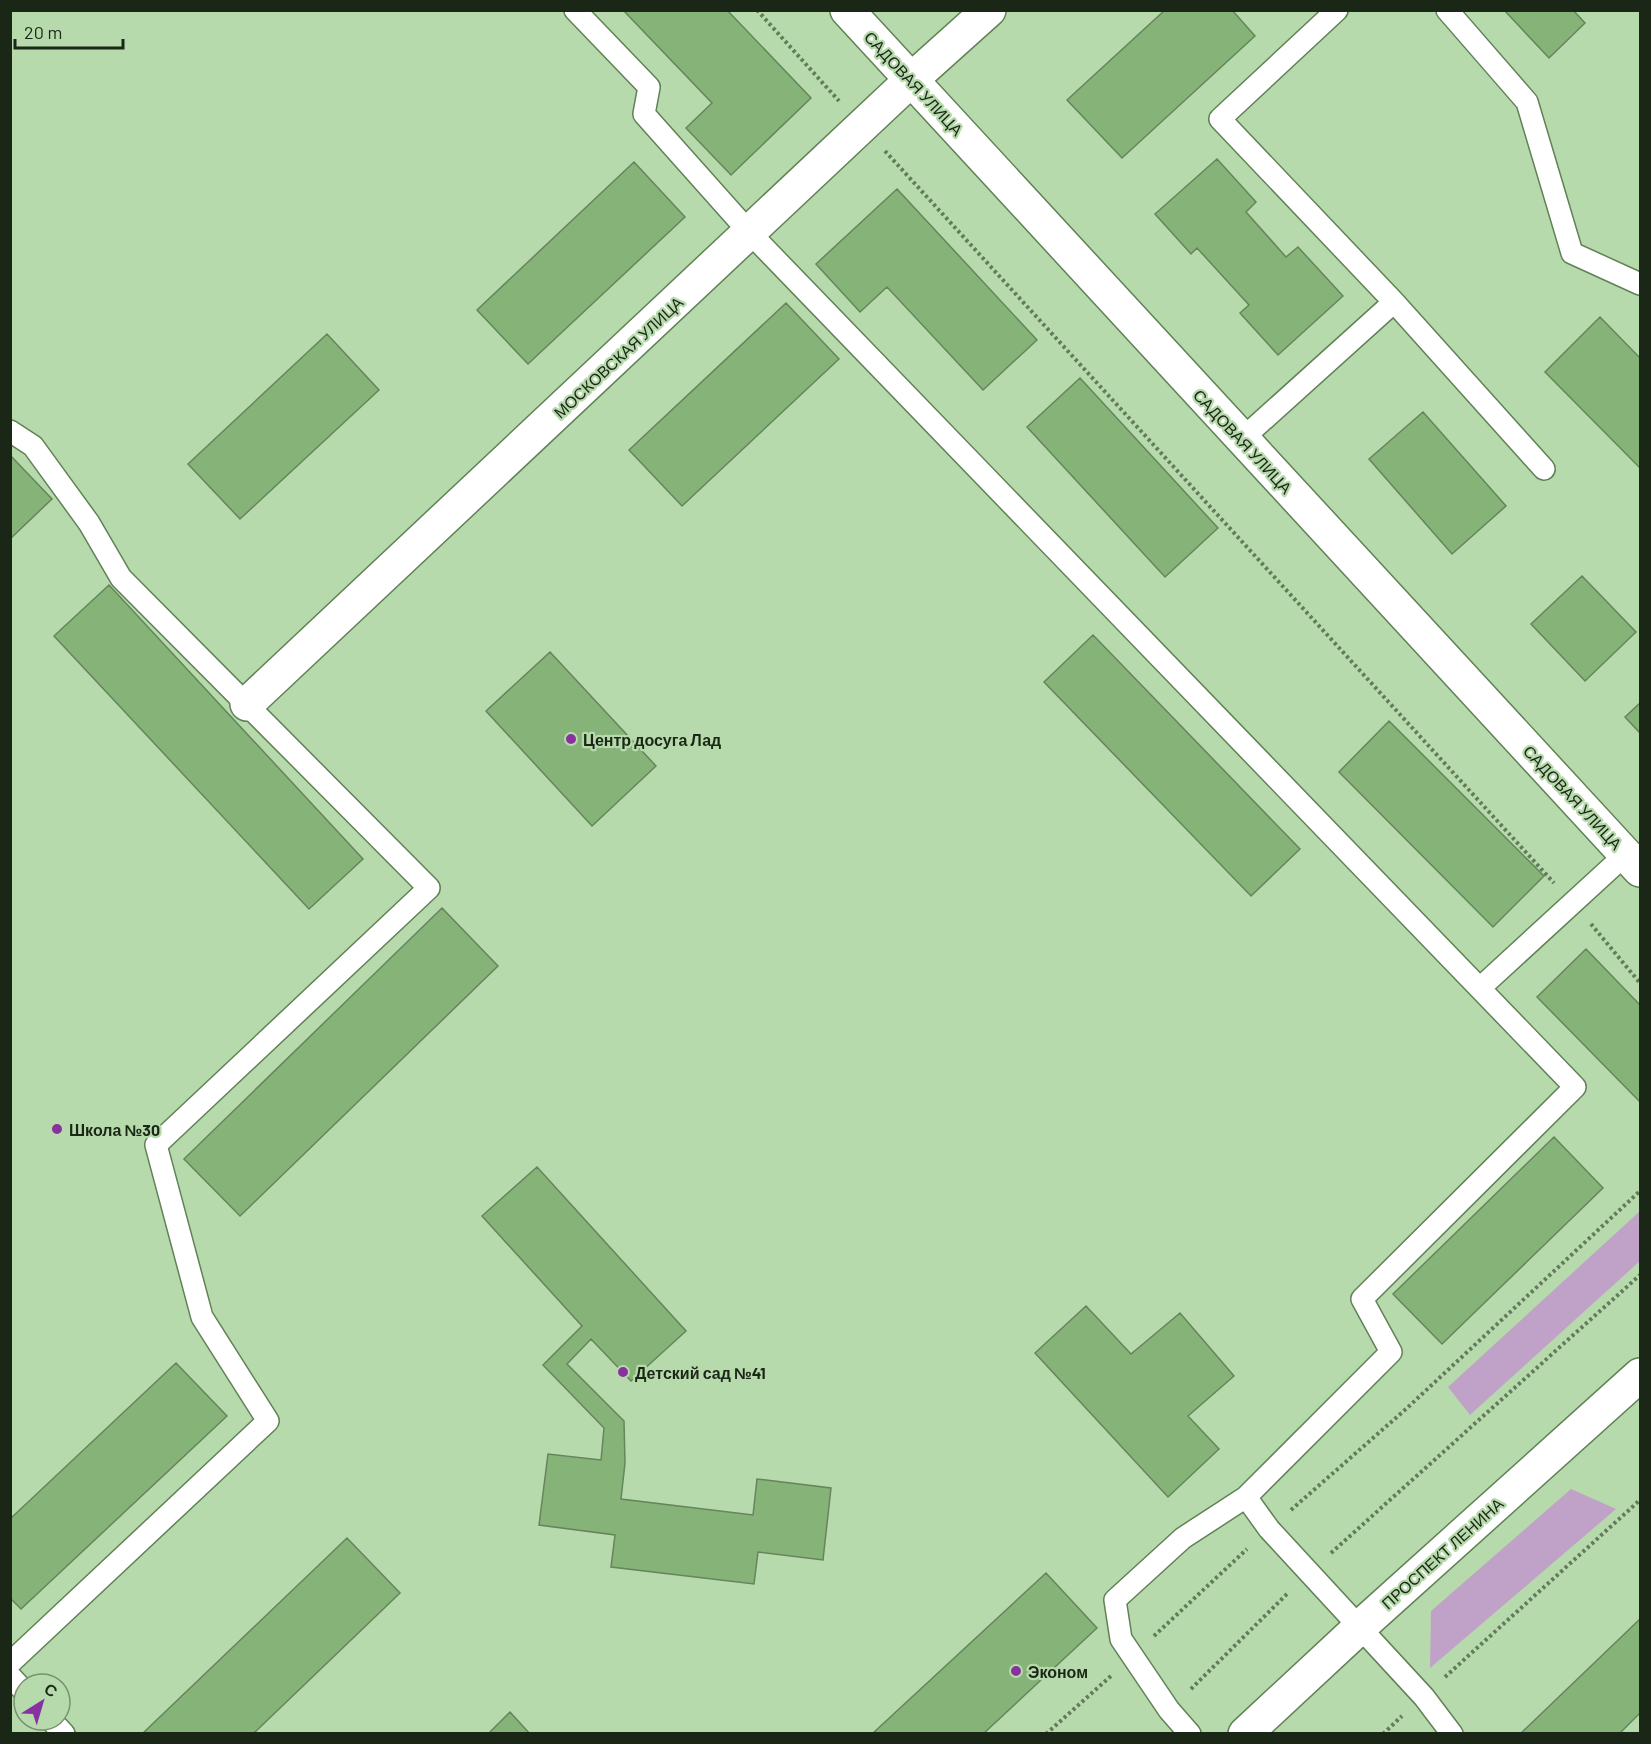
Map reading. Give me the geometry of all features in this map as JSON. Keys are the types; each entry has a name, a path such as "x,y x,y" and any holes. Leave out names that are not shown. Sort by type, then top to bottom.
{"street":[{"name":"САДОВАЯ УЛИЦА","path":"847,10 1633,862"},
{"name":"МОСКОВСКАЯ УЛИЦА","path":"247,704 911,80 989,10"},
{"name":"ПРОСПЕКТ ЛЕНИНА","path":"1245,1734 1360,1627 1641,1375"}],"lane":[{"path":"575,10 649,87 644,114 750,233 1575,1087 1362,1299 1391,1352 1246,1497 1183,1538 1115,1600 1121,1639 1169,1710 1190,1734"},
{"path":"1337,10 1221,119 1394,302 1544,469"},
{"path":"1447,10 1527,102 1572,253 1641,284"},
{"path":"1242,439 1394,302"},
{"path":"10,431 33,446 89,523 121,578 429,888 156,1145 202,1317 268,1421 10,1663"},
{"path":"1480,988 1572,903 1633,862"},
{"path":"1246,1497 1269,1529 1424,1697 1452,1734"}],"path":[{"path":"757,10 1572,903 1641,982"},
{"path":"1046,1734 1269,1529 1406,1409 1641,1191"},
{"path":"1169,1710 1309,1574 1641,1275"},
{"path":"1383,1734 1641,1500"}],"shaded area":[{"path":"1640,1211 1640,1261 1470,1415 1448,1387"},
{"path":"1571,1489 1616,1509 1430,1668 1431,1611"}],"building":[{"path":"623,10 727,10 811,98 731,175 686,128 712,103"},
{"path":"1165,10 1232,10 1255,36 1122,158 1067,100"},
{"path":"1504,10 1573,10 1585,23 1549,58"},
{"path":"1217,159 1256,202 1246,212 1286,257 1298,247 1343,296 1278,355 1240,313 1249,305 1197,248 1191,254 1155,214"},
{"path":"634,162 685,217 528,364 477,310"},
{"path":"897,189 1037,340 983,390 887,287 860,312 816,264"},
{"path":"786,303 839,359 682,506 629,450"},
{"path":"1600,317 1640,358 1640,468 1545,372"},
{"path":"327,334 379,390 240,519 188,464"},
{"path":"1080,378 1218,528 1165,577 1027,427"},
{"path":"1423,412 1506,506 1452,554 1369,459"},
{"path":"10,455 52,499 10,539"},
{"path":"1582,576 1636,632 1585,681 1531,624"},
{"path":"109,585 363,859 309,909 54,636"},
{"path":"1093,635 1300,849 1251,896 1044,682"},
{"name":"Центр досуга Лад","path":"550,652 656,766 592,826 486,711"},
{"path":"1640,703 1640,733 1625,717"},
{"path":"1389,721 1544,876 1493,927 1339,772"},
{"path":"442,908 498,966 240,1216 184,1159"},
{"path":"1586,949 1640,1005 1640,1102 1537,997"},
{"path":"1554,1137 1603,1188 1442,1344 1393,1294"},
{"path":"537,1167 686,1331 631,1381 591,1339 567,1364 624,1421 625,1463 621,1499 753,1515 757,1479 831,1488 823,1560 758,1552 754,1584 611,1567 615,1535 539,1525 548,1454 601,1460 604,1428 543,1365 582,1326 482,1216"},
{"path":"1086,1306 1131,1354 1180,1313 1234,1376 1188,1416 1219,1449 1168,1497 1035,1353"},
{"path":"176,1363 227,1416 21,1609 10,1598 10,1519"},
{"path":"347,1538 400,1593 253,1734 142,1734"},
{"path":"1046,1573 1097,1628 983,1734 872,1734"},
{"path":"1640,1619 1640,1713 1619,1734 1520,1734"},
{"path":"510,1712 530,1734 488,1734"}],"place":[{"name":"Центр досуга Лад","path":"571,739"},
{"name":"Школа №30","path":"57,1129"},
{"name":"Детский сад №41","path":"623,1372"},
{"name":"Эконом","path":"1016,1671"}]}
